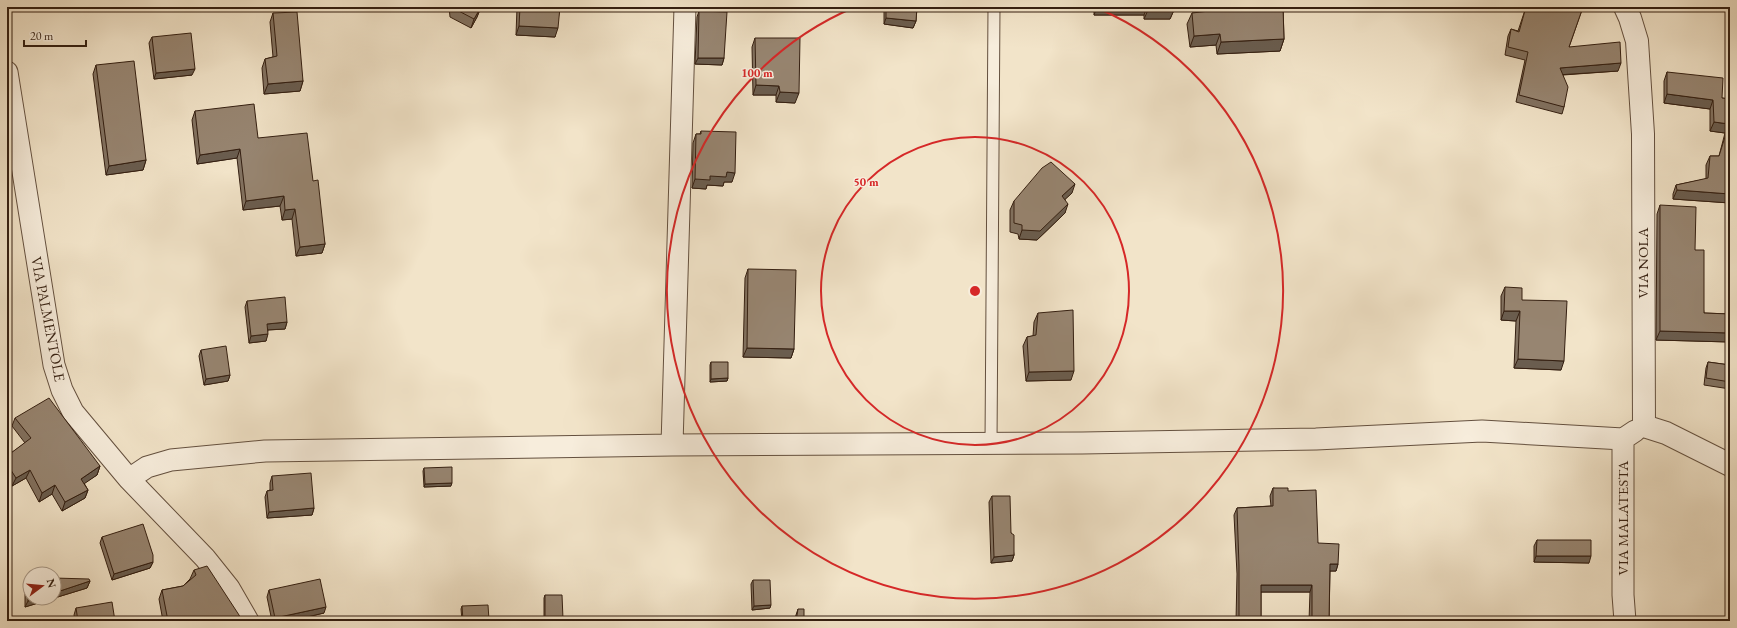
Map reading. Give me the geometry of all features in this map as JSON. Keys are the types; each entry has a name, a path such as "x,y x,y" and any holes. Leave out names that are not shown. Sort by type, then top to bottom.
{"street":[{"path":"672,445 685,7"},
{"name":"VIA NOLA","path":"1625,7 1637,41 1642,111 1644,426"},
{"name":"VIA PALMENTOLE","path":"7,72 54,365 62,390 73,412 129,480 205,558 229,588 248,621"},
{"path":"1644,426 1666,433 1730,465"},
{"name":"VIA MALATESTA","path":"1625,621 1623,595 1623,439 1644,426"},
{"path":"129,480 147,467 171,460 265,450 672,445 991,444 1316,439 1482,431 1623,439"}],"lane":[{"path":"991,444 994,7"}],"building":[{"path":"453,7 481,7 474,19"},
{"path":"520,7 560,7 558,28 519,26"},
{"path":"886,7 917,7 916,21 886,18"},
{"path":"1147,7 1174,7 1174,10 1148,10"},
{"path":"1218,7 1283,7 1284,39 1221,42 1220,34 1194,36 1192,13 1218,10"},
{"path":"1526,7 1583,7 1569,47 1620,42 1621,63 1560,68 1568,87 1564,107 1519,95 1528,52 1508,47 1511,29 1519,32"},
{"path":"699,11 727,12 724,58 698,58"},
{"path":"297,12 303,81 268,84 265,59 277,56 273,13"},
{"path":"191,33 195,69 156,73 152,37"},
{"path":"755,38 800,38 799,93 780,92 779,86 756,85"},
{"path":"134,61 146,160 109,166 96,65"},
{"path":"1667,72 1723,78 1722,98 1730,99 1730,194 1677,190 1676,185 1708,178 1710,156 1719,156 1729,124 1714,122 1713,100 1667,94"},
{"path":"254,104 258,138 307,133 313,181 318,180 325,244 300,247 295,209 285,210 284,196 246,201 240,149 200,155 195,111"},
{"path":"701,131 736,132 735,173 727,172 726,177 710,176 710,180 695,179 696,134 701,134"},
{"path":"1051,162 1075,184 1062,196 1068,204 1040,231 1022,230 1022,225 1014,223 1014,201 1042,168"},
{"path":"1660,205 1696,207 1695,250 1704,250 1704,313 1730,314 1730,333 1660,331"},
{"path":"748,269 796,270 794,349 747,348"},
{"path":"1505,287 1522,288 1522,300 1567,301 1564,361 1518,359 1520,311 1504,311"},
{"path":"285,297 287,322 267,324 268,334 251,336 247,301"},
{"path":"1073,310 1074,371 1029,372 1027,337 1036,335 1038,313"},
{"path":"226,346 230,375 206,379 201,350"},
{"path":"711,362 728,362 728,378 711,379"},
{"path":"1708,362 1730,365 1730,382 1706,378"},
{"path":"49,398 100,466 81,479 88,490 65,502 55,485 42,493 30,470 16,478 7,464 7,456 31,438 15,418"},
{"path":"452,467 452,483 425,484 424,468"},
{"path":"311,473 314,508 269,512 267,491 273,490 272,476"},
{"path":"1273,488 1288,488 1288,491 1316,490 1318,543 1339,544 1338,564 1330,564 1329,621 1312,621 1312,585 1261,585 1261,621 1239,621 1237,508 1273,506"},
{"path":"992,496 1010,496 1011,533 1014,535 1014,555 994,557"},
{"path":"143,524 153,555 153,562 114,574 102,537"},
{"path":"1537,540 1591,540 1591,556 1536,556"},
{"path":"207,566 242,621 168,621 162,590 183,586 196,575 194,570"},
{"path":"62,578 89,579 90,581 62,590"},
{"path":"320,579 326,607 275,618 269,590"},
{"path":"753,580 770,580 771,605 754,606"},
{"path":"545,595 562,595 563,619 545,620"},
{"path":"112,602 115,621 78,621 76,608"},
{"path":"488,605 489,620 463,621 462,606"},
{"path":"798,609 804,609 804,621 796,621"}]}
